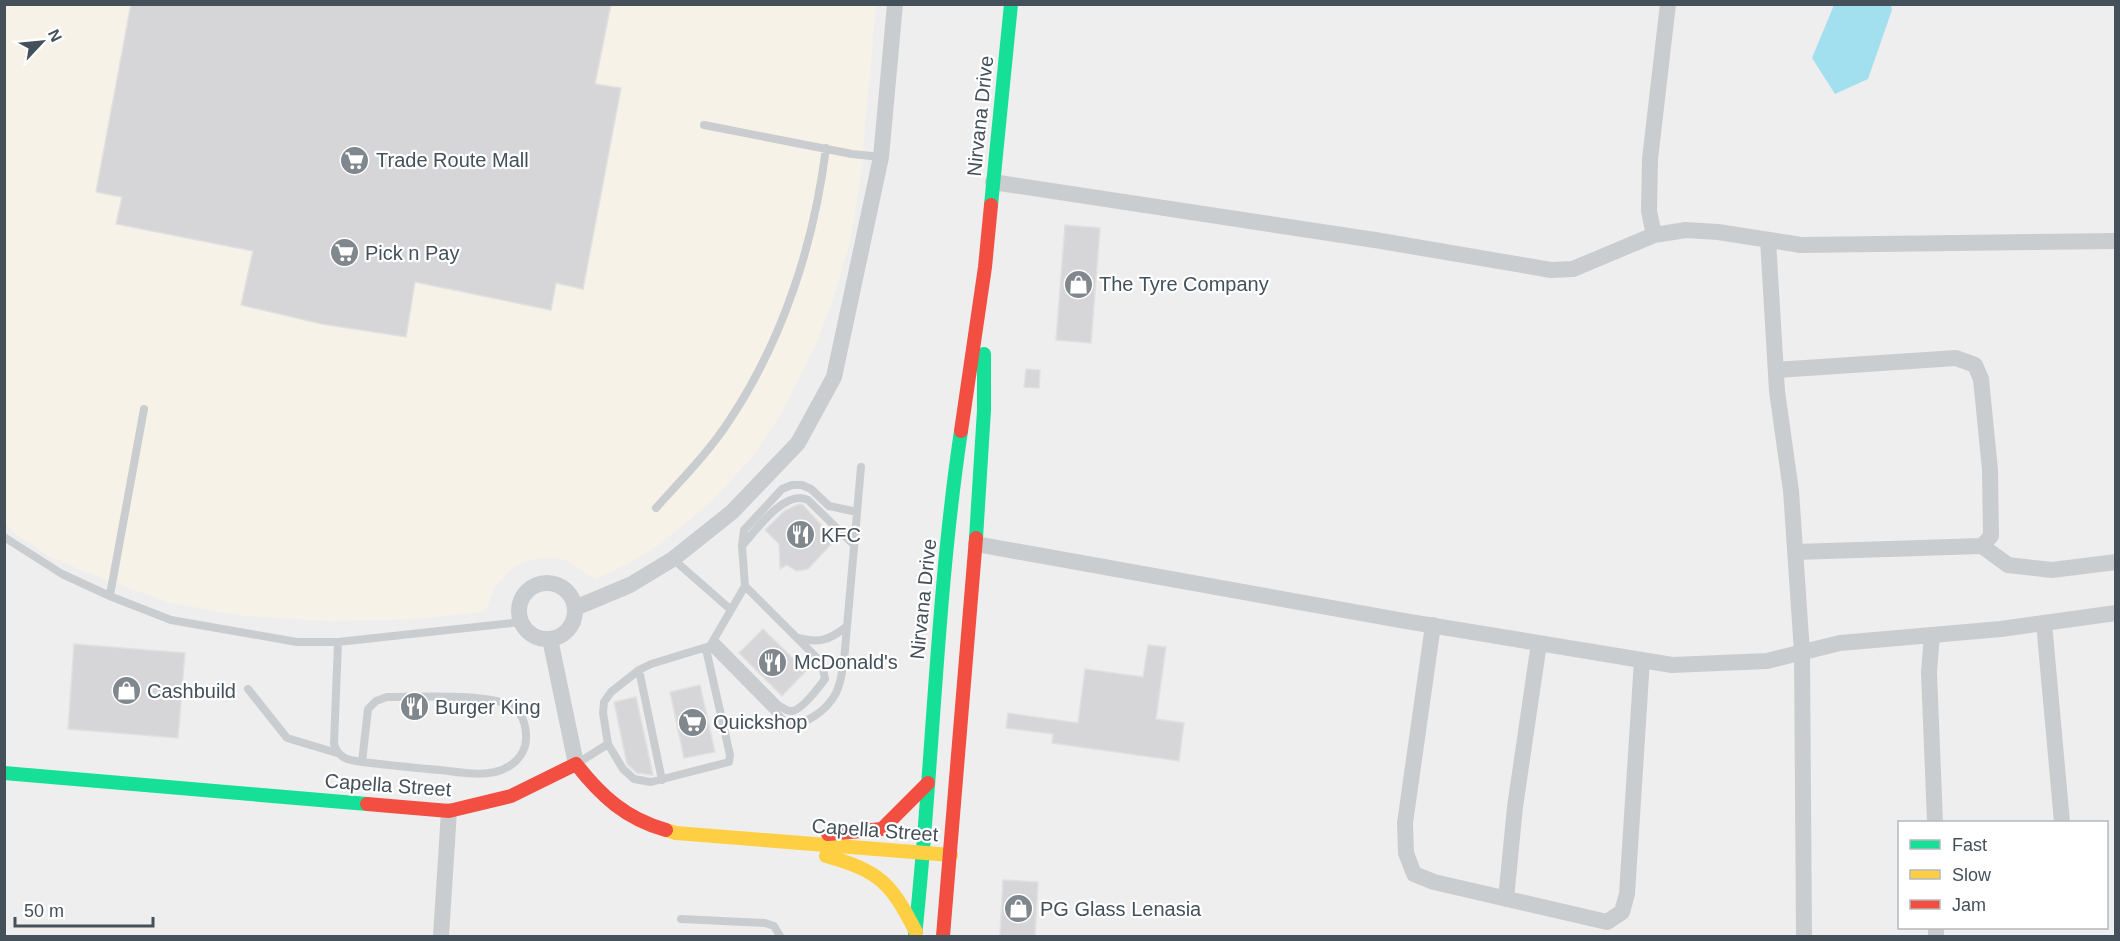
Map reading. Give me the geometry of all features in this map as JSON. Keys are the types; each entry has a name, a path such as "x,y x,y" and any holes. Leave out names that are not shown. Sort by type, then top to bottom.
{"main road":[{"name":"Nirvana Drive","path":"915,934 924,853 934,688 958,450 985,267 1011,4"},
{"name":"Nirvana Drive","path":"943,936 976,544 984,410 985,267"},
{"name":"Capella Street","path":"4,773 449,812 511,796 576,765 595,791 611,805 642,823 676,832 951,855"},
{"path":"765,841 882,828 928,783"},
{"path":"765,841 855,863 870,869 891,887 915,934"}],"street":[{"path":"575,608 630,585 674,559 732,512 798,443 834,376 882,157 895,4"},
{"path":"1654,235 1649,211 1650,159 1668,4"},
{"path":"993,182 1375,240 1551,270 1583,266 1665,231 1686,230 1801,245 2115,241"},
{"path":"1768,240 1776,370 1791,491 1802,652 1804,936"},
{"path":"1776,370 1956,358 1975,365 1982,379 1990,470 1991,536 1982,546"},
{"path":"976,544 1672,665 1767,661 1840,643 2044,623 2115,613"},
{"path":"1795,552 1982,546 2008,565 2052,570 2115,562"},
{"path":"540,584 558,585 572,598 575,616 572,625 559,637 541,639 533,636 521,622 520,603 524,594 531,588 540,584"},
{"path":"2044,623 2062,821"},
{"path":"1433,625 1405,823 1406,853 1414,874 1434,882 1607,922 1622,912 1627,894 1642,660"},
{"path":"1932,635 1929,672 1935,821"},
{"path":"550,639 576,765"},
{"path":"1506,899 1515,807 1539,643"},
{"path":"441,936 449,812"}],"lane":[{"path":"704,125 882,157"},
{"path":"656,508 698,462 729,422 755,378 778,331 794,288 816,213 826,148"},
{"path":"112,597 110,595 144,409"},
{"path":"710,645 778,718 786,723 799,724 817,714 835,695 841,681 861,467"},
{"path":"710,645 639,670 611,692 604,702 603,713 608,744 623,769 634,779 651,782 662,780 726,764 730,759 710,645 745,586 742,546 744,530 774,496 782,489 792,485 802,485 811,489 829,506 857,512"},
{"path":"742,546 776,509 795,497 801,496 808,500 854,545"},
{"path":"4,537 62,574 171,620 297,642 338,642 521,622"},
{"path":"674,559 730,609"},
{"path":"710,645 778,705 791,712 804,704 825,679 822,663 745,586"},
{"path":"797,638 815,642 825,640 846,627"},
{"path":"337,753 334,744 338,642"},
{"path":"639,670 662,780"},
{"path":"248,689 287,738 337,753 345,760 362,762 476,774 497,772 512,765 523,754 527,737 523,719 513,706 500,702 463,698 387,697 376,701 368,709 362,762"},
{"path":"576,765 608,744"},
{"path":"681,919 765,923 774,926 780,936"}],"shaded area":[{"name":"Trade Route Mall","path":"5,5 876,5 860,182 850,241 835,293 817,342 784,409 753,456 712,501 660,544 595,580 568,561 557,558 538,558 519,564 508,572 494,588 486,610 482,612 413,619 332,621 246,616 170,603 83,571 49,556 17,535 5,524"}],"water":[{"path":"1834,5 1891,5 1892,10 1868,79 1835,94 1812,58"}],"building":[{"name":"Trade Route Mall","path":"131,4 611,4 595,84 621,88 583,289 556,283 551,310 415,282 406,337 322,324 241,305 253,251 116,224 122,197 96,192"},
{"name":"The Tyre Company","path":"1065,225 1100,228 1091,343 1056,340"},
{"path":"1026,369 1040,370 1039,388 1024,387"},
{"name":"KFC","path":"799,504 803,505 835,540 808,569 796,571 787,565 780,569 779,544 765,530 784,511"},
{"name":"McDonald's","path":"763,629 806,671 782,696 739,653"},
{"name":"Cashbuild","path":"74,644 185,653 178,738 68,729"},
{"path":"1148,645 1166,647 1156,719 1184,723 1179,761 1052,743 1053,734 1006,728 1008,713 1078,723 1085,669 1143,677"},
{"name":"Quickshop","path":"700,685 715,752 684,758 670,692"},
{"path":"636,697 653,775 637,773 627,764 614,702"},
{"name":"PG Glass Lenasia","path":"1003,880 1038,882 1035,936 1000,936"}],"traffic: fast":[{"path":"991,205 1011,4"},
{"path":"976,538 984,410 984,354"},
{"path":"915,936 940,620 961,431"},
{"path":"4,773 367,804"}],"traffic: slow":[{"path":"666,830 676,833 951,855"},
{"path":"826,856 859,867 882,881 891,890 916,932"}],"traffic: jam":[{"path":"961,431 985,267 991,205"},
{"path":"943,936 976,538"},
{"path":"367,804 449,811 511,796 576,764 615,805 639,820 666,830"},
{"path":"828,834 882,829 928,783"}],"place":[{"name":"Trade Route Mall","path":"355,160"},
{"name":"Pick n Pay","path":"344,253"},
{"name":"The Tyre Company","path":"1078,284"},
{"name":"KFC","path":"800,535"},
{"name":"McDonald's","path":"773,662"},
{"name":"Cashbuild","path":"126,691"},
{"name":"Burger King","path":"414,707"},
{"name":"Quickshop","path":"692,722"},
{"name":"PG Glass Lenasia","path":"1019,909"}]}
